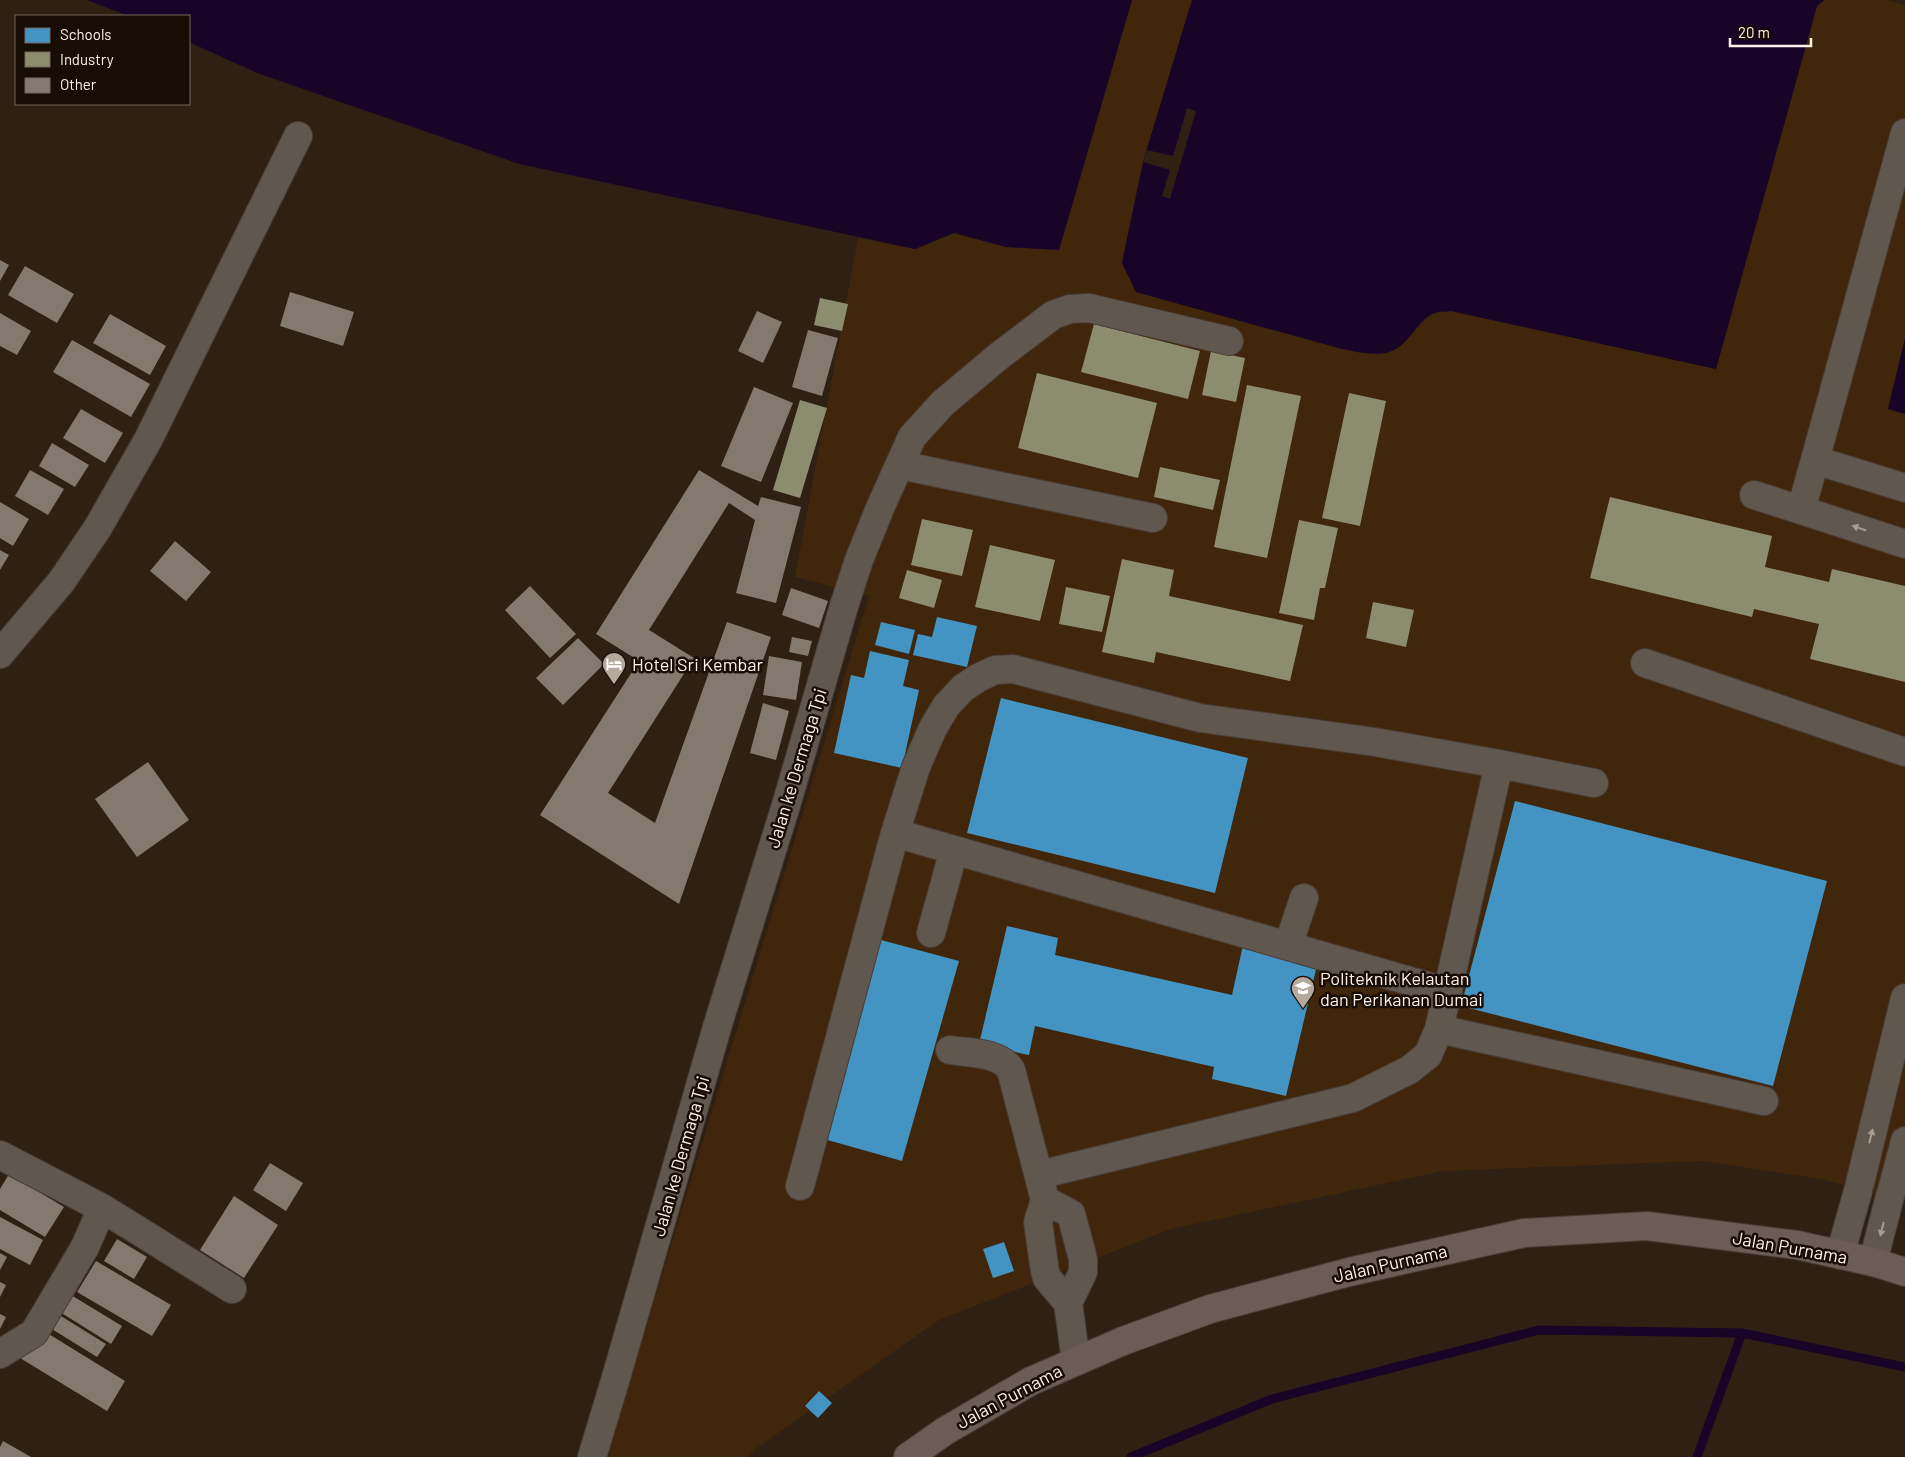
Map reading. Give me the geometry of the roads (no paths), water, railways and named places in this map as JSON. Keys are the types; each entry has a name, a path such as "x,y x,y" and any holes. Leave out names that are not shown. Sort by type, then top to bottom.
{"main road":[{"name":"Jalan Purnama","path":"908,1457 945,1431 1031,1381 1123,1341 1210,1309 1349,1272 1524,1233 1647,1226 1797,1245 1873,1262 1905,1272"}],"street":[{"path":"1801,510 1905,133"},
{"path":"0,654 61,582 97,529 148,440 298,136"},
{"name":"Jalan ke Dermaga Tpi","path":"592,1457 718,1024 787,802 844,606 859,560 912,437 943,403 999,356 1053,315 1070,309 1089,308 1229,341"},
{"path":"1815,460 1905,488"},
{"path":"900,464 1153,518"},
{"path":"1754,496 1905,544"},
{"path":"1645,663 1905,752"},
{"path":"800,1186 895,833 916,767 932,730 946,706 964,688 978,678 995,670 1013,669 1200,718 1375,742 1594,783"},
{"path":"1042,1188 1353,1098 1409,1070 1428,1054 1439,1029 1499,764"},
{"path":"895,833 1448,992"},
{"path":"932,933 954,850"},
{"path":"1288,946 1304,898"},
{"path":"1840,1254 1859,1187 1905,998"},
{"path":"1439,1029 1764,1101"},
{"path":"950,1050 998,1058 1006,1062 1012,1070 1042,1188 1038,1222 1046,1278 1068,1303 1076,1361"},
{"path":"1873,1262 1905,1141"},
{"path":"0,1155 102,1208 232,1289"},
{"path":"1042,1188 1071,1214 1083,1258 1083,1272 1068,1303"},
{"path":"0,1354 34,1333 84,1247 102,1208"}],"waterway":[{"path":"1131,1457 1272,1399 1539,1330 1742,1333 1905,1367"},
{"path":"1697,1457 1742,1333"}],"place":[{"name":"Hotel Sri Kembar","path":"614,685"},
{"name":"Politeknik Kelautan dan Perikanan Dumai","path":"1303,1009"}]}
